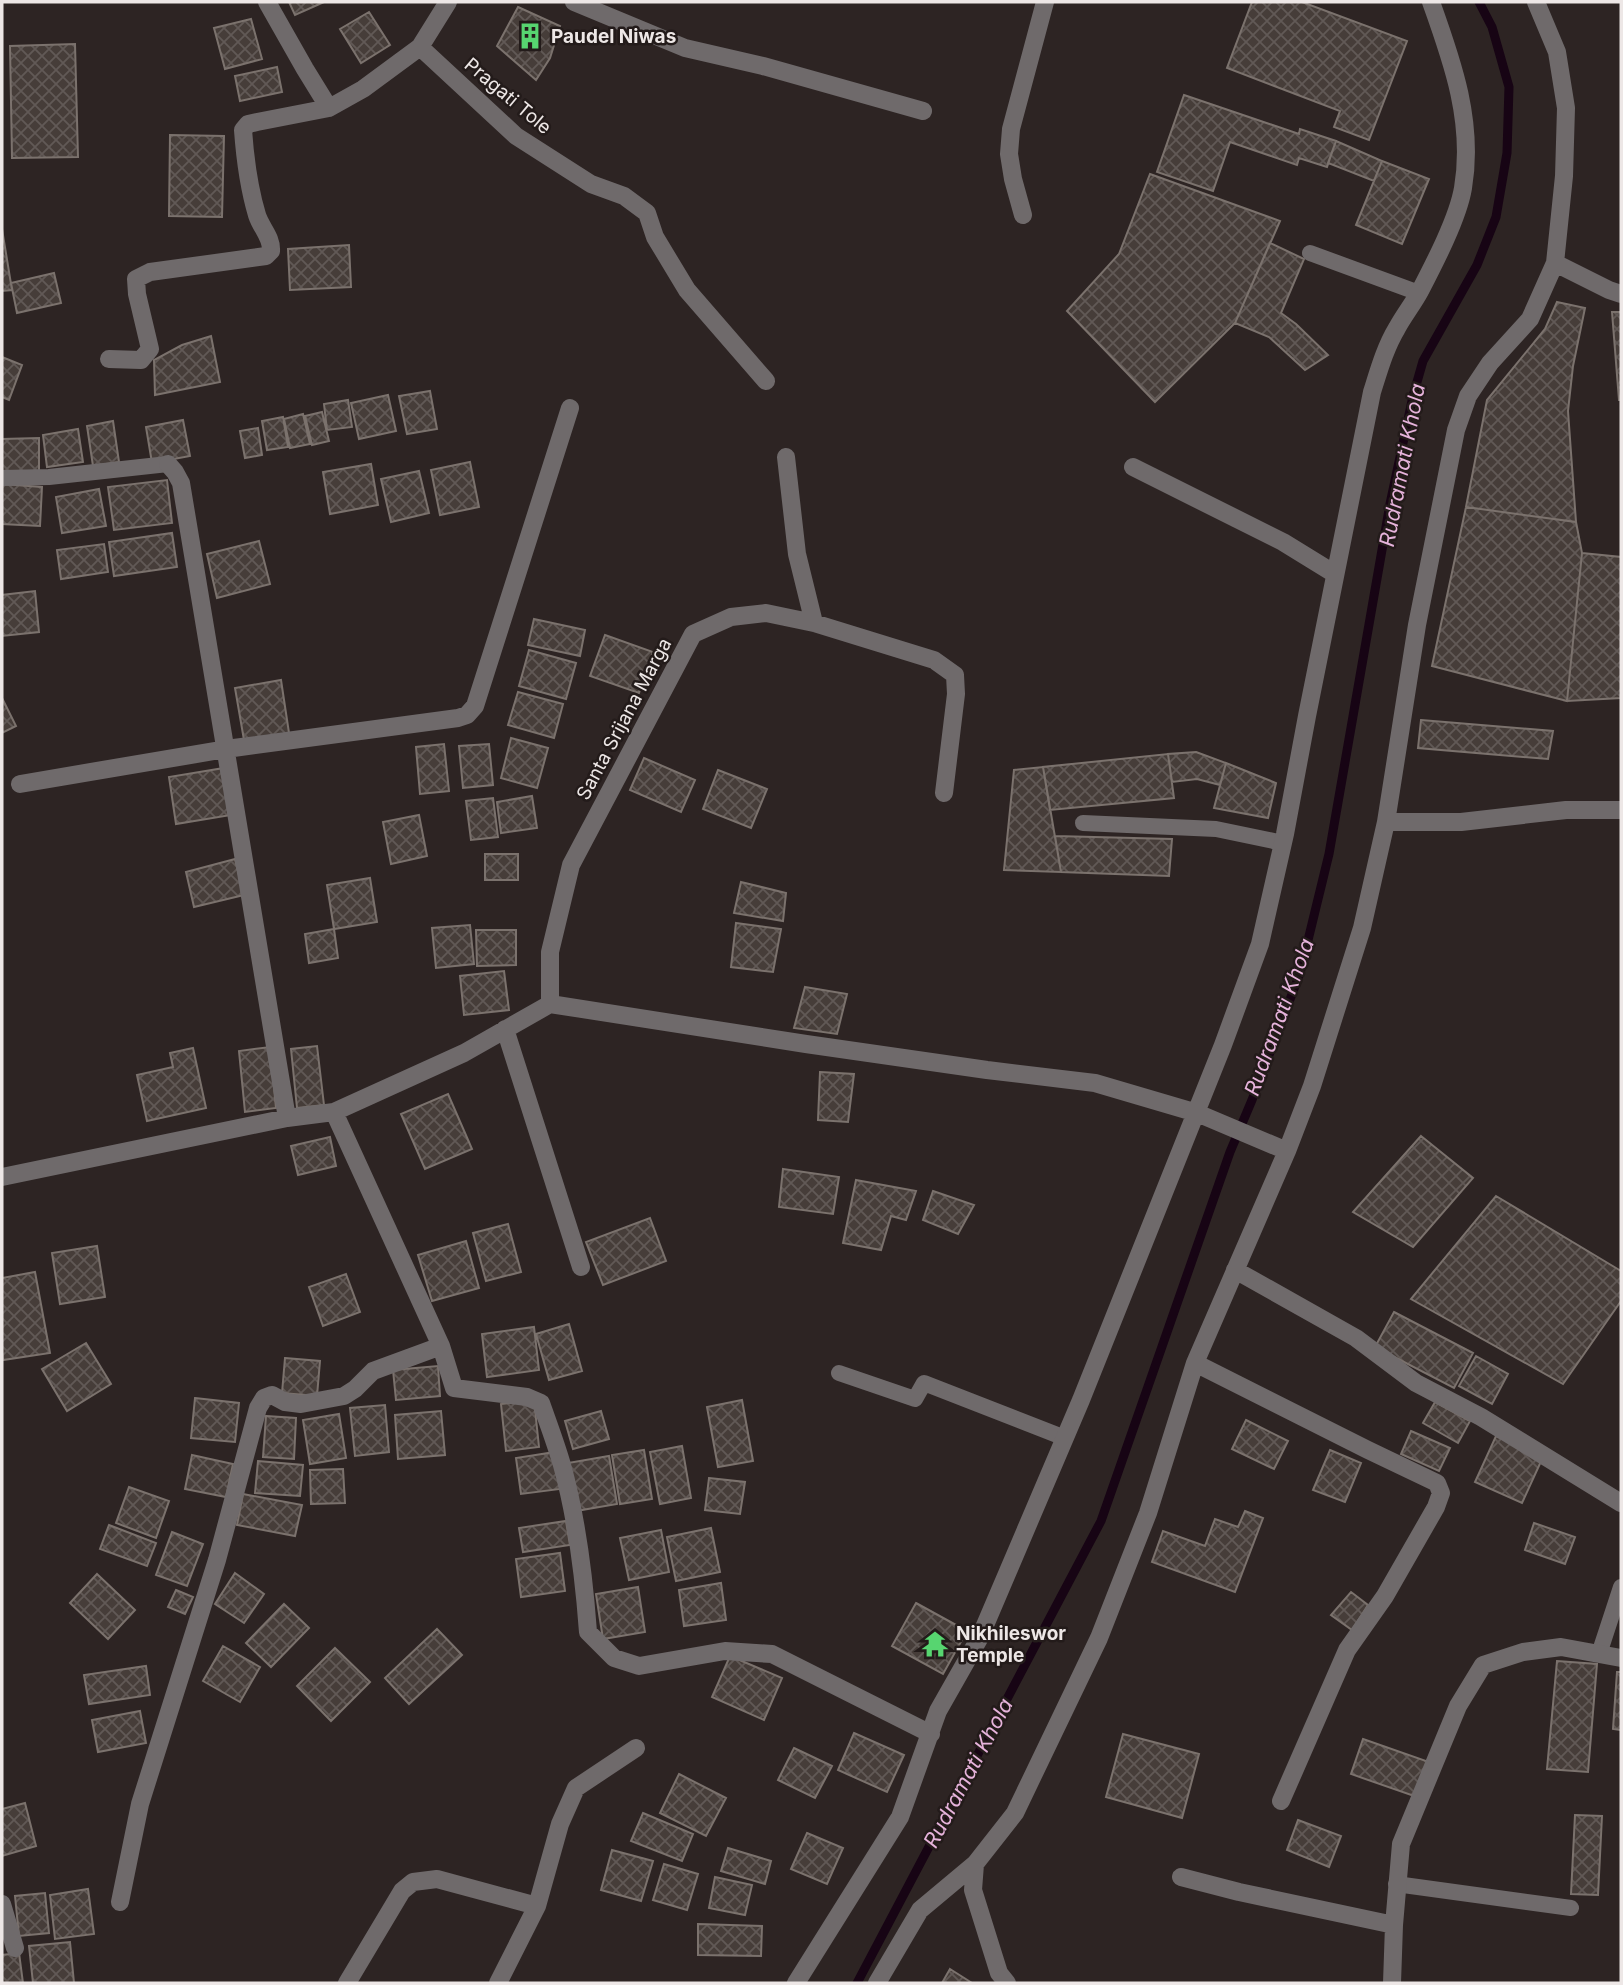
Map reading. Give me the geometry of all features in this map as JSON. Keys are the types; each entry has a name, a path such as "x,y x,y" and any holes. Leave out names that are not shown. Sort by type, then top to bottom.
{"street":[{"path":"267,2 329,108"},
{"path":"110,359 141,360 150,349 136,279 150,272 266,256 271,251 272,243 258,217 244,152 243,130 248,124 329,108 363,89 420,47 448,2"},
{"path":"574,2 685,48 763,66 923,111"},
{"path":"1023,215 1009,154 1011,129 1045,2"},
{"path":"796,1983 900,1817 938,1711 980,1637 1065,1438 1197,1113 1260,944 1283,843 1372,392 1382,358 1396,329 1419,293 1454,218 1462,190 1466,159 1465,123 1459,88 1431,2"},
{"path":"877,1983 920,1910 975,1864 1015,1813 1099,1638 1148,1513 1195,1363 1312,1086 1362,928 1386,822 1417,625 1456,430 1468,396 1490,363 1530,319 1555,263 1564,176 1566,108 1557,52 1536,2"},
{"name":"Pragati Tole","path":"420,47 516,136 591,184 624,196 647,212 655,237 687,290 766,381"},
{"path":"1555,263 1621,294"},
{"path":"19,784 226,749 467,715 475,706 570,408"},
{"path":"786,457 797,554 814,623"},
{"path":"168,464 181,484 287,1118"},
{"path":"1133,467 1283,542 1335,573"},
{"name":"Santa Srijana Marga","path":"550,1003 550,952 570,865 693,634 731,617 766,613 814,623 934,660 955,675 956,694 944,793"},
{"path":"1386,822 1461,822 1566,810 1621,810"},
{"path":"2,1177 287,1118 334,1112 464,1053 550,1003 819,1046 1095,1083 1197,1113 1287,1150"},
{"path":"505,1029 581,1267"},
{"path":"334,1112 441,1346 454,1388 527,1397 541,1403 562,1465 573,1518 585,1592 588,1632 614,1658 639,1666 725,1651 772,1654 931,1734"},
{"path":"1235,1270 1356,1338 1416,1383 1481,1417 1621,1503"},
{"path":"120,1902 140,1804 217,1560 258,1408 264,1398 272,1395 285,1402 301,1404 344,1396 373,1371 441,1346"},
{"path":"1195,1363 1437,1483 1441,1493 1436,1507 1385,1597 1347,1650 1281,1801"},
{"path":"1392,1983 1396,1884 1401,1844 1458,1706 1483,1665 1524,1652 1561,1647 1621,1658"},
{"path":"498,1983 537,1906 560,1824 576,1788 636,1748"},
{"path":"975,1864 973,1890 999,1973 1007,1983"},
{"path":"1181,1877 1394,1925"},
{"path":"347,1983 402,1891 413,1882 437,1878 537,1906"},
{"path":"2,1904 15,1948"}],"lane":[{"path":"1310,253 1419,293"},
{"path":"2,478 49,477 168,464"},
{"path":"1083,823 1216,829 1283,843"},
{"path":"839,1373 915,1399 924,1383 1065,1438"},
{"path":"1599,1654 1621,1587"},
{"path":"1396,1884 1571,1908"}],"building":[{"path":"289,2 324,2 295,15"},
{"path":"1252,2 1302,2 1407,41 1369,140 1334,127 1340,111 1227,68"},
{"name":"Paudel Niwas","path":"518,7 560,26 550,58 536,80 497,46"},
{"path":"369,12 390,45 361,63 340,29"},
{"path":"251,19 262,59 225,69 214,28"},
{"path":"75,44 78,157 12,158 10,46"},
{"path":"277,67 282,92 240,101 235,76"},
{"path":"1184,95 1299,134 1300,129 1336,141 1327,167 1299,158 1297,165 1230,142 1213,191 1157,172"},
{"path":"170,135 224,136 222,217 169,216"},
{"path":"1336,141 1382,161 1374,181 1328,163"},
{"path":"1382,161 1429,179 1402,244 1356,225"},
{"path":"1150,174 1280,221 1235,323 1155,402 1067,311 1119,254"},
{"path":"2,229 12,290 2,291"},
{"path":"1270,243 1304,259 1281,313 1328,355 1305,370 1269,337 1235,323"},
{"path":"349,245 351,287 290,290 288,249"},
{"path":"54,273 61,303 17,313 11,283"},
{"path":"1557,302 1585,308 1573,366 1568,411 1576,522 1466,507 1487,400 1545,329"},
{"path":"1612,312 1621,312 1621,400 1619,400"},
{"path":"211,336 220,382 155,395 154,360 182,345"},
{"path":"2,357 22,365 9,400 2,397"},
{"path":"430,391 437,429 407,434 399,396"},
{"path":"388,395 396,431 359,439 351,403"},
{"path":"348,400 352,427 327,430 324,404"},
{"path":"322,412 329,441 312,445 305,416"},
{"path":"303,414 310,444 290,448 284,419"},
{"path":"283,417 288,447 267,450 262,421"},
{"path":"183,420 190,456 152,463 146,427"},
{"path":"113,421 119,462 93,466 87,426"},
{"path":"258,428 262,455 245,458 240,431"},
{"path":"78,429 83,462 47,467 43,435"},
{"path":"39,438 39,475 2,476 2,439"},
{"path":"470,462 479,507 440,515 431,470"},
{"path":"371,464 378,505 330,514 323,472"},
{"path":"419,471 429,513 391,522 381,479"},
{"path":"167,480 172,523 114,530 108,487"},
{"path":"2,484 42,487 40,526 2,524"},
{"path":"99,489 106,526 62,533 56,497"},
{"path":"1466,507 1576,522 1582,553 1567,701 1432,666"},
{"path":"172,533 177,567 114,576 109,542"},
{"path":"259,541 270,584 217,598 207,554"},
{"path":"104,544 108,572 61,579 57,550"},
{"path":"1582,553 1621,557 1621,698 1567,701"},
{"path":"35,591 39,632 2,636 2,595"},
{"path":"534,619 585,630 580,656 528,645"},
{"path":"605,635 653,652 639,693 590,676"},
{"path":"529,650 576,663 566,699 519,686"},
{"path":"281,680 289,733 244,740 235,688"},
{"path":"518,692 563,704 554,738 508,725"},
{"path":"2,698 16,726 2,733"},
{"path":"1421,720 1553,731 1548,759 1418,748"},
{"path":"511,738 548,748 537,788 501,778"},
{"path":"444,744 449,791 420,794 416,747"},
{"path":"489,744 493,785 463,788 459,746"},
{"path":"1196,752 1226,763 1220,785 1197,779 1172,782 1168,754"},
{"path":"1168,754 1174,798 1050,810 1043,767"},
{"path":"644,758 695,780 681,812 630,790"},
{"path":"1226,763 1276,783 1268,818 1214,808"},
{"path":"1043,767 1061,872 1004,870 1014,770"},
{"path":"224,768 231,815 176,824 169,777"},
{"path":"718,770 767,789 751,828 703,809"},
{"path":"532,796 537,828 501,833 497,802"},
{"path":"493,798 498,837 471,840 466,801"},
{"path":"419,815 427,856 391,864 383,822"},
{"path":"1055,836 1172,839 1169,876 1061,872"},
{"path":"485,854 518,854 518,880 485,880"},
{"path":"235,859 244,895 194,907 186,872"},
{"path":"370,878 377,922 334,929 327,885"},
{"path":"741,882 786,893 783,921 734,913"},
{"path":"736,923 781,929 773,972 731,967"},
{"path":"470,925 474,964 436,968 432,928"},
{"path":"334,929 338,958 309,963 305,934"},
{"path":"476,930 516,930 516,965 477,966"},
{"path":"504,971 509,1010 464,1015 460,976"},
{"path":"805,987 847,994 837,1034 794,1028"},
{"path":"317,1046 324,1105 297,1108 291,1049"},
{"path":"270,1047 276,1108 245,1112 239,1051"},
{"path":"193,1048 206,1108 147,1121 137,1075 173,1067 170,1053"},
{"path":"820,1072 854,1074 848,1122 818,1120"},
{"path":"448,1094 472,1149 425,1169 401,1114"},
{"path":"1421,1136 1473,1178 1413,1247 1353,1212"},
{"path":"330,1137 336,1166 298,1175 291,1146"},
{"path":"783,1169 839,1177 833,1214 779,1207"},
{"path":"856,1180 916,1191 906,1220 891,1216 881,1250 843,1243"},
{"path":"933,1191 974,1205 958,1234 923,1220"},
{"path":"1496,1196 1621,1271 1621,1301 1563,1384 1411,1299"},
{"path":"650,1218 666,1261 603,1285 586,1242"},
{"path":"508,1224 521,1272 486,1281 473,1233"},
{"path":"466,1241 479,1288 432,1301 418,1255"},
{"path":"97,1246 105,1297 60,1304 52,1253"},
{"path":"35,1272 50,1353 3,1360 2,1278"},
{"path":"346,1274 360,1312 323,1326 309,1287"},
{"path":"1394,1312 1473,1353 1454,1388 1375,1347"},
{"path":"569,1324 582,1371 549,1380 536,1334"},
{"path":"534,1327 539,1370 487,1377 482,1334"},
{"path":"86,1343 111,1384 67,1411 42,1369"},
{"path":"1476,1356 1508,1374 1492,1404 1459,1386"},
{"path":"285,1358 320,1361 317,1396 282,1393"},
{"path":"438,1366 440,1396 396,1400 393,1370"},
{"path":"195,1398 239,1403 235,1442 191,1438"},
{"path":"534,1400 539,1447 506,1451 501,1404"},
{"path":"742,1400 753,1461 718,1467 707,1407"},
{"path":"1435,1402 1470,1421 1458,1443 1423,1423"},
{"path":"385,1405 389,1452 355,1456 350,1408"},
{"path":"441,1411 445,1455 398,1459 395,1415"},
{"path":"601,1411 609,1439 573,1449 565,1421"},
{"path":"339,1414 346,1458 310,1464 303,1420"},
{"path":"266,1416 296,1418 294,1459 263,1457"},
{"path":"1246,1420 1288,1441 1274,1469 1232,1449"},
{"path":"1411,1431 1450,1448 1439,1471 1401,1454"},
{"path":"1496,1436 1543,1457 1522,1503 1475,1482"},
{"path":"682,1446 691,1498 660,1504 650,1452"},
{"path":"644,1450 652,1499 620,1504 612,1455"},
{"path":"1330,1450 1361,1463 1345,1502 1313,1490"},
{"path":"555,1452 560,1489 521,1494 516,1458"},
{"path":"192,1455 233,1464 226,1497 185,1489"},
{"path":"609,1456 617,1504 576,1511 568,1463"},
{"path":"258,1461 303,1465 300,1496 255,1493"},
{"path":"343,1469 345,1503 311,1504 310,1470"},
{"path":"709,1478 745,1482 740,1514 705,1510"},
{"path":"129,1487 169,1501 156,1538 116,1523"},
{"path":"243,1494 302,1505 295,1536 237,1525"},
{"path":"1245,1511 1263,1518 1235,1592 1152,1562 1163,1531 1205,1546 1215,1519 1238,1527"},
{"path":"566,1521 570,1545 523,1552 519,1528"},
{"path":"1534,1523 1575,1537 1565,1564 1525,1550"},
{"path":"109,1525 156,1543 147,1566 100,1549"},
{"path":"711,1528 720,1572 676,1581 667,1537"},
{"path":"661,1530 669,1572 629,1580 620,1538"},
{"path":"172,1532 203,1544 187,1586 156,1575"},
{"path":"560,1553 565,1591 521,1597 516,1559"},
{"path":"235,1573 264,1594 244,1623 215,1604"},
{"path":"97,1574 135,1610 108,1639 70,1603"},
{"path":"721,1583 726,1620 684,1626 679,1590"},
{"path":"638,1587 645,1632 603,1639 596,1594"},
{"path":"176,1590 193,1597 185,1614 168,1607"},
{"path":"1351,1592 1368,1605 1352,1630 1331,1615"},
{"path":"916,1603 967,1631 943,1674 892,1646"},
{"path":"284,1604 309,1628 271,1667 246,1643"},
{"path":"437,1629 462,1655 409,1704 385,1678"},
{"path":"223,1646 260,1667 240,1702 203,1681"},
{"path":"335,1648 370,1682 331,1721 297,1686"},
{"path":"730,1656 782,1678 764,1720 712,1697"},
{"path":"1557,1661 1597,1664 1588,1772 1547,1769"},
{"path":"146,1666 150,1695 89,1704 84,1675"},
{"path":"1617,1672 1621,1672 1621,1730 1613,1729"},
{"path":"140,1711 146,1743 98,1752 92,1720"},
{"path":"854,1733 904,1755 887,1792 838,1770"},
{"path":"1123,1734 1199,1754 1182,1818 1106,1797"},
{"path":"1363,1739 1429,1762 1417,1797 1351,1774"},
{"path":"794,1748 832,1766 815,1798 778,1780"},
{"path":"679,1774 726,1798 706,1836 660,1813"},
{"path":"25,1803 36,1846 2,1856 2,1809"},
{"path":"643,1813 693,1834 682,1861 631,1841"},
{"path":"1575,1815 1602,1816 1598,1895 1571,1894"},
{"path":"1298,1820 1341,1836 1329,1867 1287,1850"},
{"path":"807,1833 843,1848 827,1884 791,1869"},
{"path":"728,1848 771,1861 765,1884 721,1871"},
{"path":"612,1850 653,1861 641,1901 601,1890"},
{"path":"664,1864 698,1874 687,1910 653,1900"},
{"path":"715,1877 752,1885 745,1915 709,1908"},
{"path":"88,1889 94,1934 55,1939 50,1895"},
{"path":"45,1893 49,1933 19,1936 15,1896"},
{"path":"698,1924 762,1926 761,1956 698,1955"},
{"path":"70,1942 74,1983 33,1983 29,1946"},
{"path":"19,1953 23,1983 2,1983 2,1955"},
{"path":"950,1969 972,1983 942,1983"}],"waterway":[{"name":"Rudramati Khola","path":"857,1983 1101,1521 1230,1152 1300,973 1329,854 1390,504 1413,396 1423,361 1477,265 1496,217 1507,153 1509,87 1492,27 1479,2"}],"place":[{"name":"Paudel Niwas","path":"530,36"},
{"name":"Nikhileswor Temple","path":"935,1644"}]}
